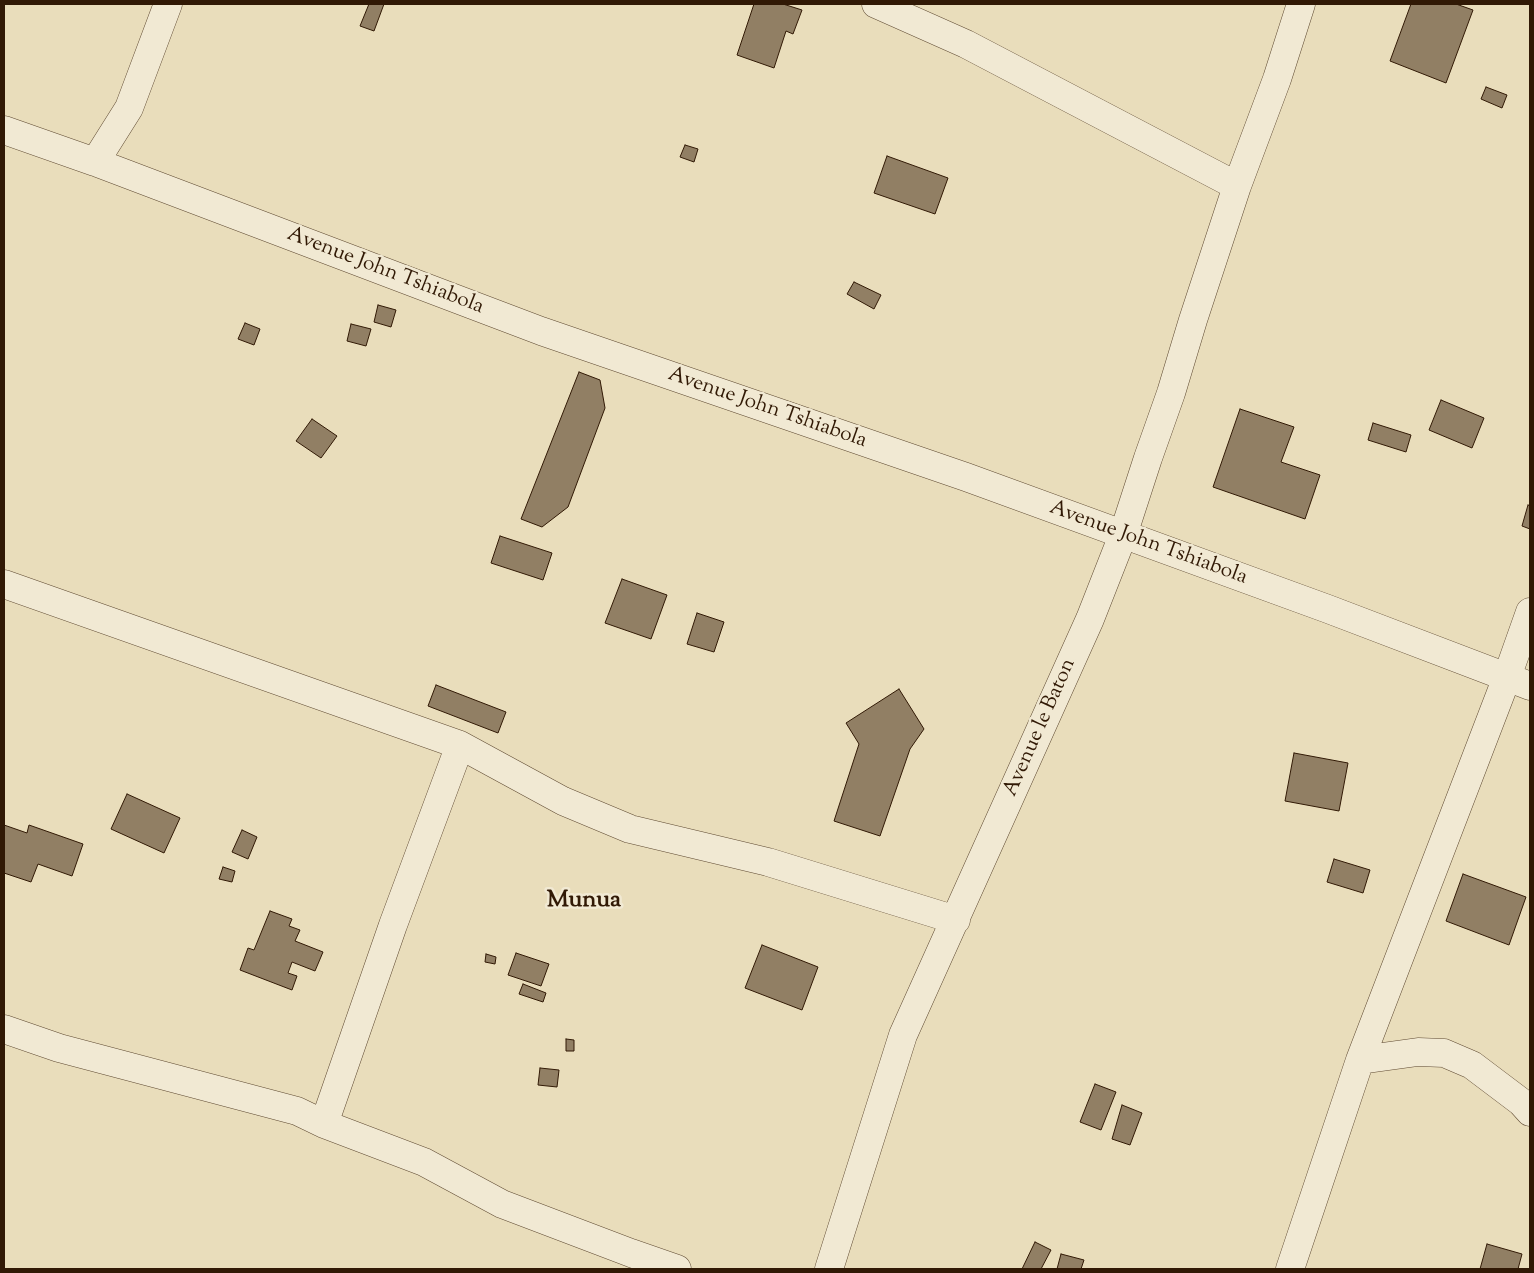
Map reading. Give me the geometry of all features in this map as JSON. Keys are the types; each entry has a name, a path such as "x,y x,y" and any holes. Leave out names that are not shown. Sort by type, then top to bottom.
{"street":[{"path":"95,162 129,108 168,4"},
{"path":"876,4 966,44 1237,186"},
{"name":"Avenue le Baton","path":"830,1269 903,1035 1090,619 1123,535 1171,393 1237,186 1301,4"},
{"name":"Avenue John Tshiabola","path":"4,130 95,162 541,331 966,477 1519,681"},
{"path":"4,584 460,745 564,801 630,829 768,862 956,920"},
{"path":"1290,1269 1360,1060 1519,681 1530,612"},
{"path":"324,1124 393,925 460,745"},
{"path":"4,1029 60,1048 298,1112 324,1124 424,1162 502,1204 677,1269"},
{"path":"1360,1060 1418,1052 1444,1053 1472,1065 1521,1102 1530,1112"}],"building":[{"path":"369,4 384,4 374,31 360,26"},
{"path":"754,4 783,4 802,10 793,34 786,31 774,68 737,55"},
{"path":"1411,4 1456,4 1473,10 1446,83 1390,61"},
{"path":"1486,87 1507,95 1502,108 1481,99"},
{"path":"685,145 698,149 694,162 680,157"},
{"path":"887,156 948,178 935,214 874,193"},
{"path":"854,282 881,295 874,309 847,294"},
{"path":"378,305 396,310 391,327 374,322"},
{"path":"245,323 260,329 254,345 238,339"},
{"path":"351,324 371,329 366,346 347,341"},
{"path":"579,372 600,380 605,408 568,507 542,527 521,519"},
{"path":"1441,400 1484,418 1472,448 1429,430"},
{"path":"1240,409 1294,427 1281,462 1320,475 1305,519 1213,487"},
{"path":"312,419 337,436 321,458 296,441"},
{"path":"1373,423 1411,435 1406,452 1368,440"},
{"path":"1528,505 1530,506 1530,529 1522,526"},
{"path":"500,536 552,553 543,580 491,563"},
{"path":"622,579 667,595 651,639 605,623"},
{"path":"697,613 724,622 714,652 687,644"},
{"path":"436,685 506,712 498,733 428,706"},
{"path":"899,689 924,729 910,749 880,836 834,821 859,744 846,723"},
{"path":"1294,753 1348,763 1339,811 1285,801"},
{"path":"127,794 180,818 164,853 111,829"},
{"path":"4,825 27,833 29,825 83,844 72,876 38,864 31,882 4,873"},
{"path":"242,830 257,837 248,859 232,852"},
{"path":"1334,859 1370,870 1363,893 1327,882"},
{"path":"223,867 235,871 232,882 219,879"},
{"path":"1463,874 1526,897 1509,945 1446,921"},
{"path":"270,911 292,919 289,926 300,930 295,941 323,952 315,971 292,962 288,973 297,976 292,990 240,970 248,948 254,950"},
{"path":"762,945 818,967 802,1010 745,988"},
{"path":"516,953 549,964 541,986 508,975"},
{"path":"486,954 496,957 495,964 485,962"},
{"path":"523,984 546,993 543,1002 519,994"},
{"path":"566,1039 574,1040 574,1051 566,1051"},
{"path":"540,1068 559,1070 557,1087 538,1085"},
{"path":"1095,1084 1116,1092 1101,1130 1080,1122"},
{"path":"1122,1105 1142,1113 1130,1145 1112,1139"},
{"path":"1035,1242 1051,1250 1041,1269 1022,1269"},
{"path":"1487,1244 1522,1254 1518,1269 1480,1269"},
{"path":"1061,1254 1084,1260 1081,1269 1057,1269"}],"district":[{"name":"Munua","path":"584,902"}]}
